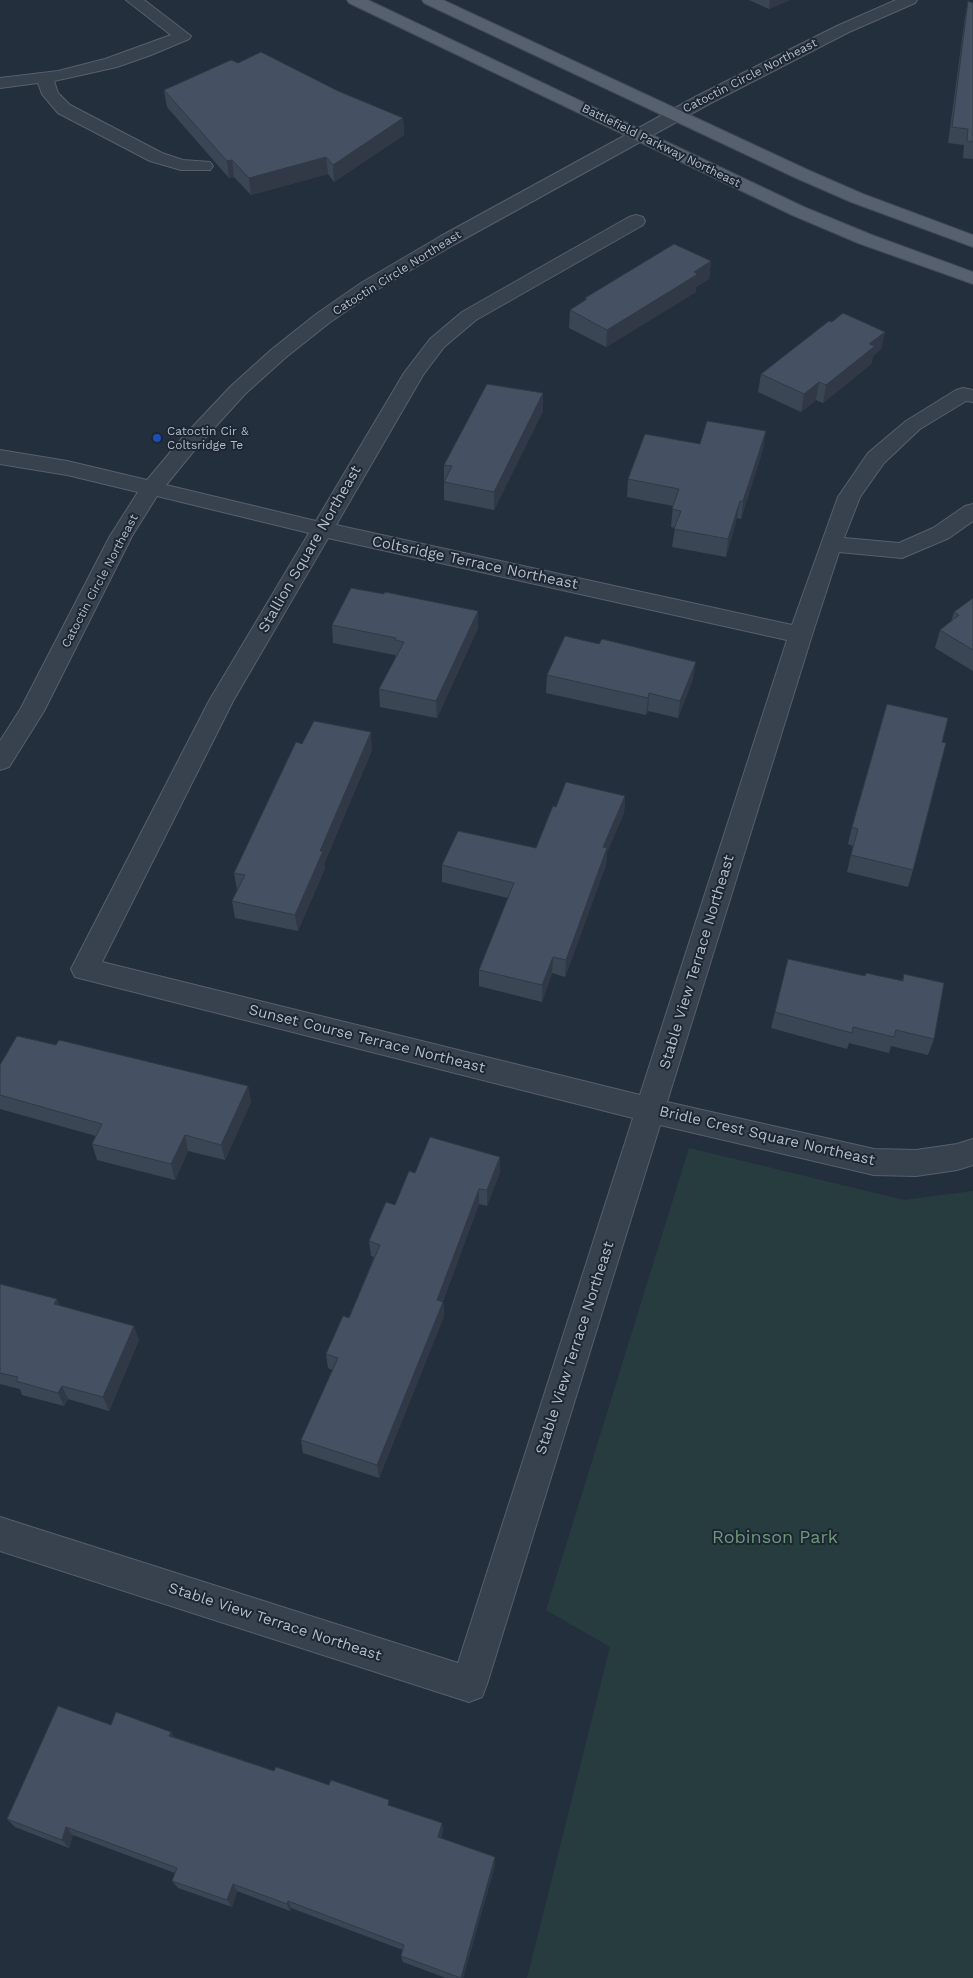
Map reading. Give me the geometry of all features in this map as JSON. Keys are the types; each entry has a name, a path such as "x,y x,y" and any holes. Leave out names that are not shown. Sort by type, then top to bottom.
{"main road":[{"name":"Battlefield Parkway Northeast","path":"354,0 798,211 865,239 973,278"},
{"path":"430,0 857,198 973,241"}],"street":[{"path":"0,83 45,78 111,63 145,52 183,36 134,0"},
{"name":"Catoctin Circle Northeast","path":"0,761 32,711 121,536 151,489 190,442 238,390 278,354 322,319 368,287 448,240 675,115 843,29 909,0"},
{"path":"45,78 50,94 64,108 73,113 156,157 181,165 204,166"},
{"name":"Stallion Square Northeast","path":"85,969 221,701 414,373 437,343 469,316 636,221"},
{"name":"Stable View Terrace Northeast","path":"0,1534 469,1684 800,634 849,497 876,458 913,425 963,394 973,396"},
{"name":"Coltsridge Terrace Northeast","path":"0,457 67,468 321,529 800,634"},
{"path":"831,544 902,551 941,532 973,511"},
{"name":"Sunset Course Terrace Northeast","path":"85,969 650,1110"},
{"name":"Bridle Crest Square Northeast","path":"650,1110 874,1162 916,1163 957,1157 973,1152"}],"green space":[{"name":"Robinson Park","path":"689,1148 904,1200 973,1191 973,1978 527,1978 610,1647 546,1610"}],"building":[{"path":"968,1 973,3 973,142 967,141 968,129 952,127"},
{"path":"261,52 338,91 403,118 333,165 326,157 249,178 232,160 227,161 164,90 231,60 238,63"},
{"path":"674,244 711,261 694,272 698,274 607,330 570,310 587,299 585,298"},
{"path":"843,313 885,332 869,344 875,346 826,385 819,382 804,394 761,374 829,321 832,322"},
{"path":"487,384 543,393 494,492 444,482 452,466 444,465"},
{"path":"707,421 766,431 743,501 740,501 728,539 674,529 681,511 672,509 679,489 628,479 645,434 700,444"},
{"path":"351,588 384,594 385,592 478,611 436,701 379,689 404,642 395,640 396,638 332,625"},
{"path":"973,598 973,650 940,630 959,615 954,612"},
{"path":"565,636 599,644 602,639 696,662 680,701 649,693 648,698 547,675"},
{"path":"887,704 948,718 942,742 946,743 913,870 851,855 858,829 852,827"},
{"path":"314,721 371,732 295,915 232,901 245,875 234,873 296,742 302,744"},
{"path":"566,782 625,796 603,847 607,848 566,960 553,957 542,985 479,970 514,883 442,865 458,831 536,848 553,806 556,807"},
{"path":"788,959 865,976 866,973 903,981 904,974 944,983 934,1039 896,1030 894,1037 853,1027 852,1033 775,1012"},
{"path":"17,1036 56,1045 59,1040 248,1086 221,1145 185,1135 171,1164 92,1144 102,1124 0,1095 0,1065"},
{"path":"430,1137 500,1157 487,1190 479,1189 437,1300 443,1302 377,1465 301,1440 338,1358 326,1354 343,1316 349,1318 380,1245 369,1241 386,1202 395,1205 409,1171 415,1173"},
{"path":"0,1284 57,1299 54,1304 134,1326 103,1397 62,1386 58,1393 16,1381 18,1377 0,1373"},
{"path":"58,1706 111,1725 116,1712 171,1732 169,1736 274,1771 276,1767 329,1785 331,1780 389,1800 388,1805 442,1823 438,1837 495,1857 461,1978 401,1956 404,1945 288,1901 287,1904 233,1884 227,1900 172,1881 177,1868 66,1827 62,1840 7,1819"}],"place":[{"name":"Catoctin Cir & Coltsridge Te","path":"157,438"}]}
